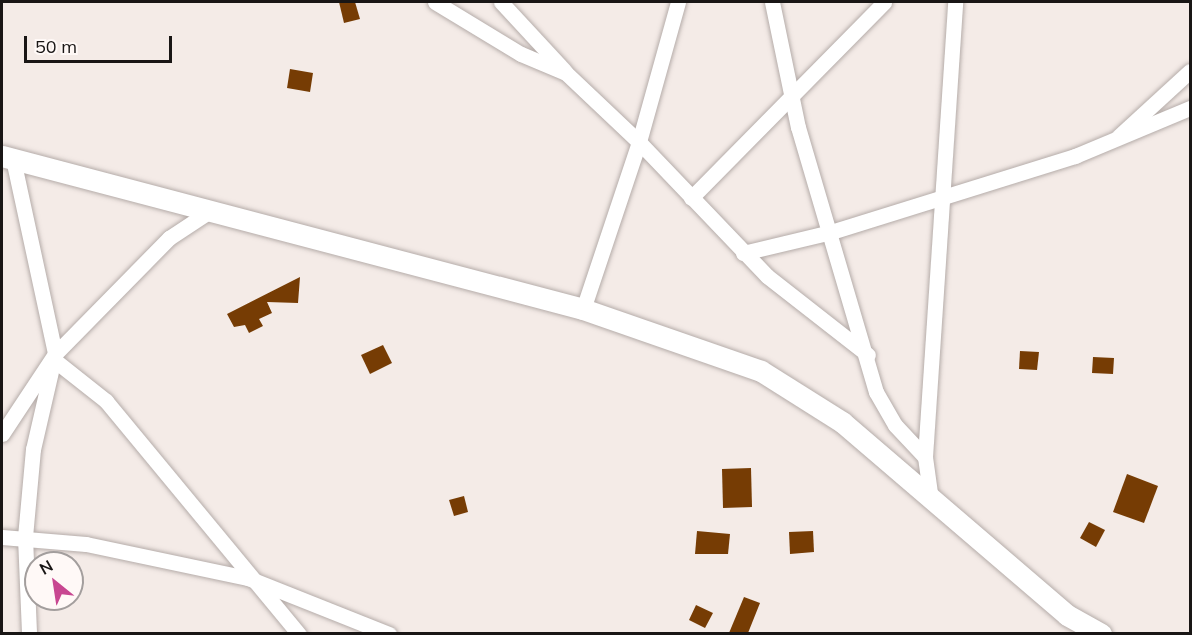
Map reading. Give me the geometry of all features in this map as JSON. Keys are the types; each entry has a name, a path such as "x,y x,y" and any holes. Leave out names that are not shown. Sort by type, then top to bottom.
{"street":[{"path":"435,2 521,54 566,73"},
{"path":"501,2 566,73 639,142 743,253 868,355"},
{"path":"583,309 639,142 678,2"},
{"path":"772,2 790,96 883,407 925,456"},
{"path":"691,198 884,2"},
{"path":"931,500 925,456 941,194 956,2"},
{"path":"1110,144 1191,71"},
{"path":"743,253 831,232 941,194 1110,144 1191,108"},
{"path":"29,633 25,537 40,403 54,357 7,157 583,309 721,354 802,393 1067,615 1101,633"},
{"path":"2,434 54,357 169,238 210,211"},
{"path":"54,357 113,409 248,578 299,633"},
{"path":"2,537 25,537 248,578 389,633"}],"building":[{"path":"339,2 355,2 360,19 344,23"},
{"path":"290,69 313,73 310,92 287,88"},
{"path":"300,277 298,303 267,302 272,313 259,319 263,326 249,333 245,325 234,327 227,314"},
{"path":"383,345 392,363 370,374 361,355"},
{"path":"1020,351 1039,352 1037,370 1019,369"},
{"path":"1093,357 1114,358 1113,374 1092,373"},
{"path":"751,468 752,507 723,508 722,469"},
{"path":"1127,474 1158,486 1144,523 1113,512"},
{"path":"464,496 468,512 454,516 449,500"},
{"path":"1089,522 1105,530 1096,547 1080,538"},
{"path":"697,531 730,534 728,554 695,554"},
{"path":"813,531 814,552 790,554 789,532"},
{"path":"744,597 760,603 748,633 729,633"},
{"path":"696,605 713,613 705,628 689,620"}]}
